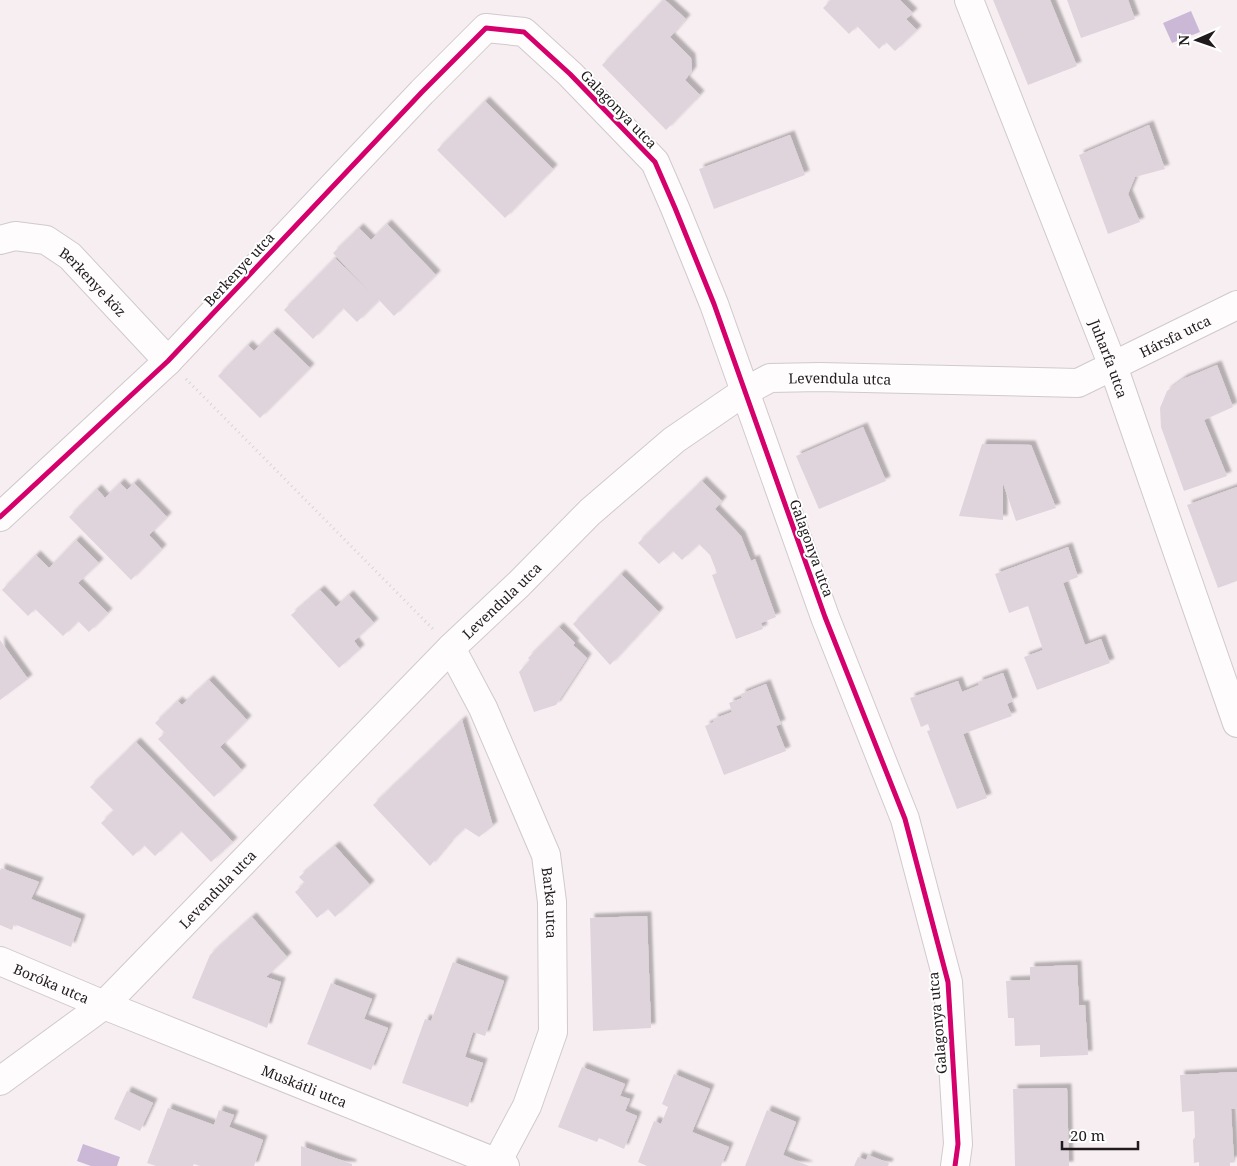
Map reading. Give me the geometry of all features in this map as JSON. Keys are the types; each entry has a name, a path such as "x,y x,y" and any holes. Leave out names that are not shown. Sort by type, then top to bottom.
{"street":[{"name":"Juharfa utca","path":"969,0 1113,366 1237,723"},
{"name":"Berkenye utca","path":"0,517 168,361 422,92 486,28"},
{"name":"Galagonya utca","path":"486,28 524,32 604,107 655,162 676,208 714,304 825,617 905,819 948,982 958,1144 955,1166"},
{"name":"Berkenye köz","path":"0,240 15,236 46,240 70,256 168,361"},
{"name":"Hársfa utca","path":"1113,366 1237,305"},
{"name":"Levendula utca","path":"0,1081 104,1005 451,648 597,506 674,440 744,392 770,378 820,377 1078,383 1113,366"},
{"name":"Barka utca","path":"451,648 482,708 546,855 552,902 553,1032 527,1106 499,1165"},
{"name":"Boróka utca","path":"0,961 104,1005"},
{"name":"Muskátli utca","path":"104,1005 499,1165"}],"path":[{"path":"168,361 451,648"}],"shaded area":[{"path":"1191,11 1200,32 1172,43 1163,23"},
{"path":"83,1144 120,1157 117,1166 91,1166 77,1161"}],"building":[{"path":"663,0 686,19 670,37 691,58 692,71 685,80 700,95 666,130 602,65"},
{"path":"831,0 900,0 913,13 906,19 917,30 895,51 886,42 879,49 857,26 849,34 823,8"},
{"path":"993,0 1050,0 1077,66 1028,85"},
{"path":"1067,0 1128,0 1135,19 1081,38"},
{"path":"485,101 553,169 505,218 437,150"},
{"path":"1149,125 1165,169 1135,177 1128,194 1140,222 1108,234 1079,155"},
{"path":"790,135 805,175 714,209 699,169"},
{"path":"387,224 436,275 394,316 379,300 357,322 343,308 313,339 284,310 335,258 371,293 333,253 359,228 371,240"},
{"path":"273,332 310,368 260,418 218,376 248,345 254,351"},
{"path":"1217,365 1233,407 1204,420 1227,476 1184,491 1161,427 1160,408 1167,391 1183,379"},
{"path":"863,427 886,481 819,509 796,456"},
{"path":"982,444 1031,445 1056,508 1016,521 1003,483 1003,520 959,516"},
{"path":"702,481 722,501 715,509 741,536 751,561 755,559 776,617 761,623 763,629 736,639 712,575 717,573 710,555 699,544 682,560 673,551 659,564 638,543"},
{"path":"120,483 127,490 134,483 167,517 149,535 162,549 131,580 69,517 97,489 105,498"},
{"path":"1237,487 1237,581 1218,588 1187,505"},
{"path":"76,540 99,563 78,583 108,613 89,632 78,621 63,636 35,609 28,616 2,590 36,555 49,568"},
{"path":"1068,547 1078,577 1063,583 1085,645 1101,639 1110,663 1037,690 1024,657 1043,650 1028,606 1009,613 995,574"},
{"path":"621,574 659,612 610,665 573,624"},
{"path":"320,590 336,607 349,595 374,623 354,641 360,649 339,668 291,615"},
{"path":"559,627 575,643 573,645 587,658 556,705 534,712 519,672 530,660 528,658"},
{"path":"0,640 28,679 0,700"},
{"path":"1003,673 1013,701 1007,704 1012,716 963,734 987,798 957,809 927,731 930,730 928,724 921,727 910,698 958,681 962,692 979,685 978,682"},
{"path":"209,680 247,720 220,747 242,770 214,797 158,739 165,733 155,723 178,701 182,705"},
{"path":"766,684 781,724 776,726 786,751 724,775 705,726 714,722 713,719 732,712 729,703 742,698 741,694"},
{"path":"462,720 493,826 479,837 465,828 450,842 430,866 373,805"},
{"path":"136,742 233,842 211,862 181,831 155,856 144,845 133,856 101,823 114,811 90,787"},
{"path":"335,846 370,885 335,917 328,909 317,918 295,892 305,883 299,877"},
{"path":"1,868 39,882 31,899 81,919 71,947 14,924 12,930 0,925"},
{"path":"647,916 651,1028 593,1031 590,918"},
{"path":"252,917 287,957 266,977 281,982 267,1028 192,998 210,955"},
{"path":"453,962 504,981 485,1036 473,1032 465,1057 483,1063 468,1107 402,1083 425,1019 431,1021"},
{"path":"1077,965 1079,1005 1085,1005 1088,1055 1040,1057 1040,1045 1015,1046 1014,1018 1008,1018 1006,981 1030,980 1030,967"},
{"path":"331,983 372,999 364,1019 388,1028 371,1070 307,1044"},
{"path":"582,1067 625,1084 620,1096 630,1099 625,1111 637,1116 624,1149 599,1138 597,1142 558,1127"},
{"path":"1237,1072 1237,1109 1231,1109 1234,1161 1230,1161 1230,1166 1199,1166 1199,1162 1194,1163 1194,1111 1182,1112 1180,1075"},
{"path":"674,1074 710,1089 692,1132 729,1147 721,1166 647,1166 638,1162 654,1121 661,1124 668,1107 662,1104"},
{"path":"1067,1088 1069,1166 1015,1166 1013,1089"},
{"path":"127,1091 153,1103 140,1131 114,1119"},
{"path":"168,1108 214,1125 219,1110 234,1115 229,1127 263,1140 254,1166 200,1166 194,1164 193,1166 156,1166 147,1163"},
{"path":"767,1110 796,1122 783,1155 809,1166 745,1166"},
{"path":"301,1146 352,1164 352,1166 301,1166"},
{"path":"868,1155 889,1163 888,1166 854,1166 858,1157 866,1160"}],"cycle path":[{"path":"0,517 168,361 422,92 486,28 524,32 570,74 655,162 714,304 825,617 905,819 948,982 958,1144 955,1166"}]}
